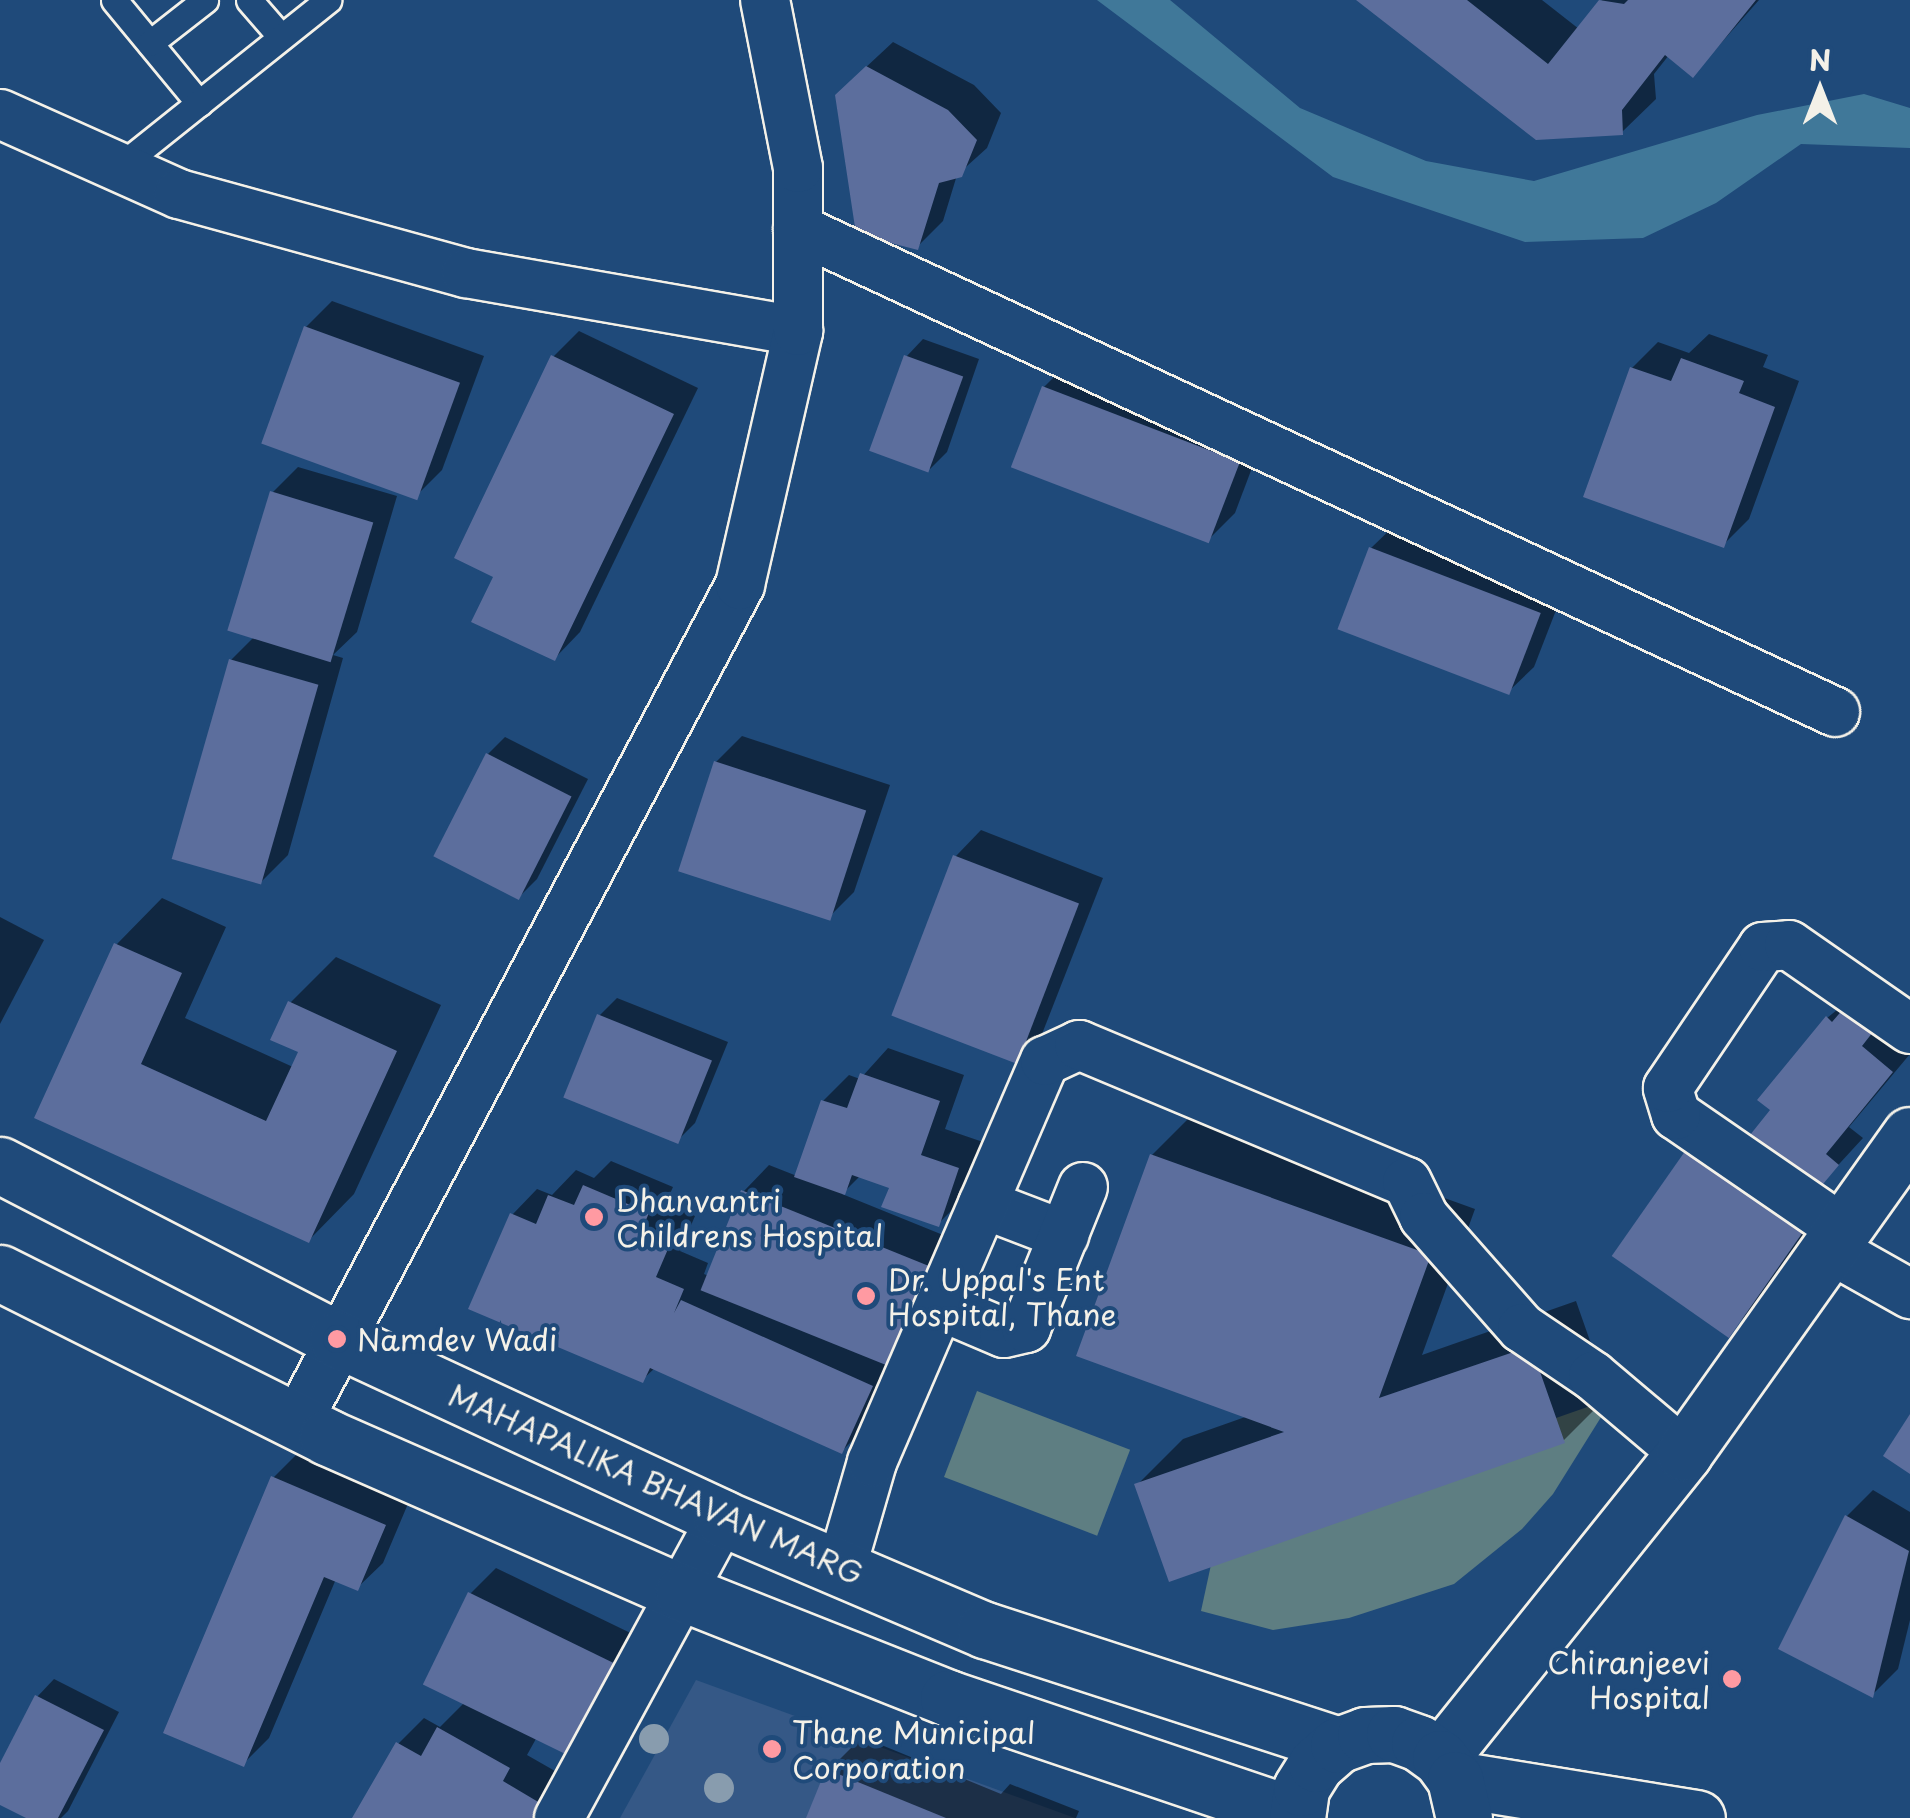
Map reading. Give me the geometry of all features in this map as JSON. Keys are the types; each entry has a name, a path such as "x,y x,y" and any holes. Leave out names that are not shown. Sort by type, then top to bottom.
{"main road":[{"path":"1453,1785 1910,1135"},
{"name":"MAHAPALIKA BHAVAN MARG","path":"0,1164 337,1339 722,1518 985,1630 1338,1745"},
{"path":"0,1273 297,1422 684,1593 948,1698 1296,1817 1301,1788 1316,1764 1338,1745 1365,1735 1394,1734 1419,1743 1453,1785 1697,1818"}],"street":[{"path":"297,1422 337,1339 740,586 798,331 798,168 766,0"},
{"path":"0,114 179,194 466,272 798,331"},
{"path":"798,229 1835,712"},
{"path":"1910,1029 1789,944 1762,947 1668,1088 1676,1116 1910,1294"},
{"path":"841,1569 872,1462 1046,1060 1079,1045 1407,1182 1424,1216 1522,1328 1593,1376 1684,1453"},
{"path":"940,1306 1004,1332 1026,1328 1083,1187"},
{"path":"983,1204 1064,1235"},
{"path":"559,1818 722,1518"}],"lane":[{"path":"114,0 199,102"},
{"path":"150,43 204,0"},
{"path":"249,0 281,37"},
{"path":"119,167 328,0"}],"shaded area":[{"path":"1097,0 1170,0 1300,108 1426,161 1534,181 1757,115 1864,94 1910,108 1910,148 1801,144 1716,203 1643,238 1525,242 1333,177"},
{"name":"Thane Municipal Corporation","path":"696,1680 1075,1818 620,1818"}],"green space":[{"path":"977,1391 1130,1450 1097,1536 944,1477"},
{"path":"1613,1398 1553,1494 1522,1529 1454,1584 1349,1618 1273,1630 1201,1611 1217,1537"}],"building":[{"path":"1356,0 1467,0 1548,64 1599,0 1624,4 1628,0 1756,0 1693,78 1665,55 1622,110 1623,135 1536,140"},
{"path":"866,66 948,110 977,140 962,177 939,183 918,250 856,234 835,95"},
{"path":"304,326 460,383 417,500 261,443"},
{"path":"551,355 674,414 555,661 471,622 493,577 454,558"},
{"path":"904,355 963,377 928,472 869,451"},
{"path":"1681,358 1744,381 1739,393 1775,407 1724,548 1583,497 1630,367 1671,381"},
{"path":"1042,386 1240,462 1209,543 1011,467"},
{"path":"270,491 373,523 331,662 227,631"},
{"path":"1369,547 1541,613 1509,695 1337,629"},
{"path":"229,659 318,685 261,885 172,859"},
{"path":"486,753 572,797 519,900 433,856"},
{"path":"714,761 866,810 830,921 678,871"},
{"path":"953,855 1079,903 1017,1064 891,1016"},
{"path":"114,943 182,973 141,1064 266,1121 298,1052 270,1040 288,1001 397,1051 309,1243 34,1118"},
{"path":"1851,1000 1880,1023 1862,1046 1893,1072 1826,1154 1839,1165 1818,1190 1750,1135 1770,1110 1757,1100 1826,1016 1832,1022"},
{"path":"597,1014 712,1060 678,1144 563,1097"},
{"path":"860,1073 940,1101 921,1155 959,1168 939,1227 881,1207 889,1188 852,1175 845,1195 794,1177 821,1100 847,1108"},
{"path":"1688,1147 1805,1229 1729,1338 1612,1256"},
{"path":"1150,1154 1431,1255 1379,1398 1531,1346 1565,1443 1169,1582 1134,1484 1284,1432 1076,1356"},
{"path":"583,1185 649,1213 642,1229 671,1242 656,1277 684,1289 674,1313 681,1300 873,1386 842,1454 650,1368 643,1383 468,1309 510,1213 536,1224 548,1195 574,1205"},
{"path":"741,1190 928,1266 888,1366 701,1290"},
{"path":"1910,1414 1910,1474 1883,1456"},
{"path":"271,1476 386,1525 358,1591 324,1577 244,1767 163,1733"},
{"path":"1845,1515 1909,1551 1873,1698 1778,1649"},
{"path":"468,1592 621,1667 576,1759 423,1685"},
{"path":"35,1695 104,1730 58,1818 26,1818 0,1805 0,1763"},
{"path":"437,1727 510,1768 503,1781 545,1806 538,1818 352,1818 396,1742 421,1756"},
{"path":"826,1769 946,1818 806,1818"}],"place":[{"name":"Dhanvantri Childrens Hospital","path":"594,1217"},
{"name":"Dr. Uppal's Ent Hospital, Thane","path":"866,1296"},
{"name":"Namdev Wadi","path":"337,1339"},
{"name":"Chiranjeevi Hospital","path":"1732,1679"},
{"name":"Thane Municipal Corporation","path":"772,1749"}]}
